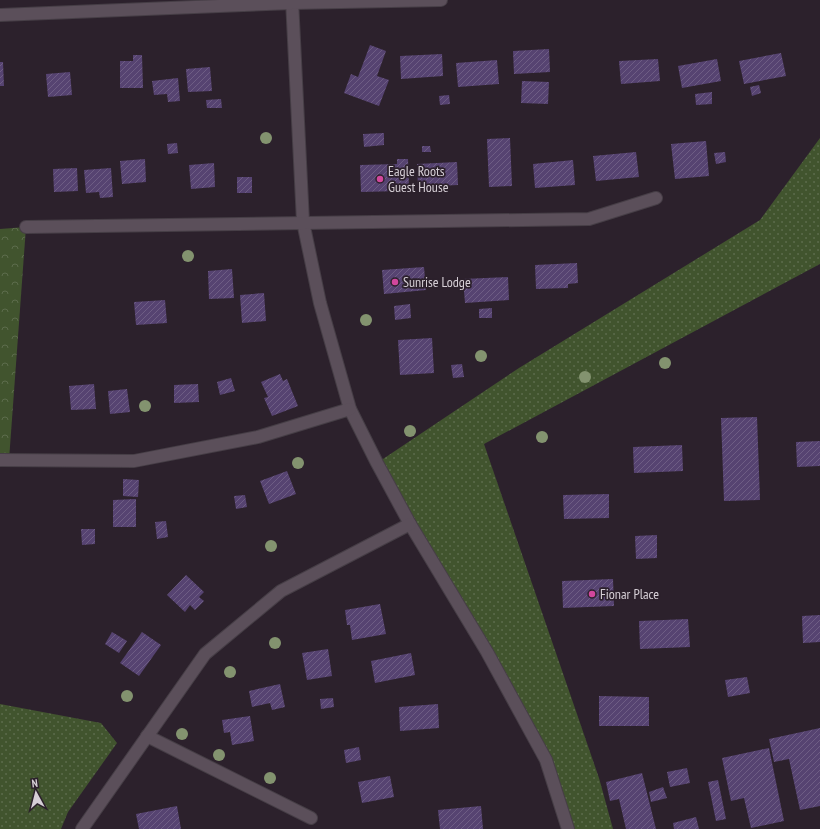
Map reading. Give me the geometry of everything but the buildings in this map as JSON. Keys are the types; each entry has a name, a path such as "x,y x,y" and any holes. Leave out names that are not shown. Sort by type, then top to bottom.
{"street":[{"path":"0,15 292,2 441,0"},
{"path":"292,2 303,222 320,303 350,409 410,524 487,652 546,760 568,829"},
{"path":"26,227 589,219 656,198"},
{"path":"0,460 134,461 258,437 350,409"},
{"path":"82,829 205,654 281,591 410,524"},
{"path":"147,736 311,818"}],"green space":[{"path":"820,138 820,264 484,444 599,778 613,829 568,829 546,760 377,463 519,368 760,220"},
{"path":"26,227 9,460 0,460 0,229"},
{"path":"0,704 101,723 117,743 68,812 61,829 0,829"}],"place":[{"name":"Eagle Roots Guest House","path":"380,179"},
{"name":"Sunrise Lodge","path":"395,282"},
{"name":"Fionar Place","path":"592,594"}]}
